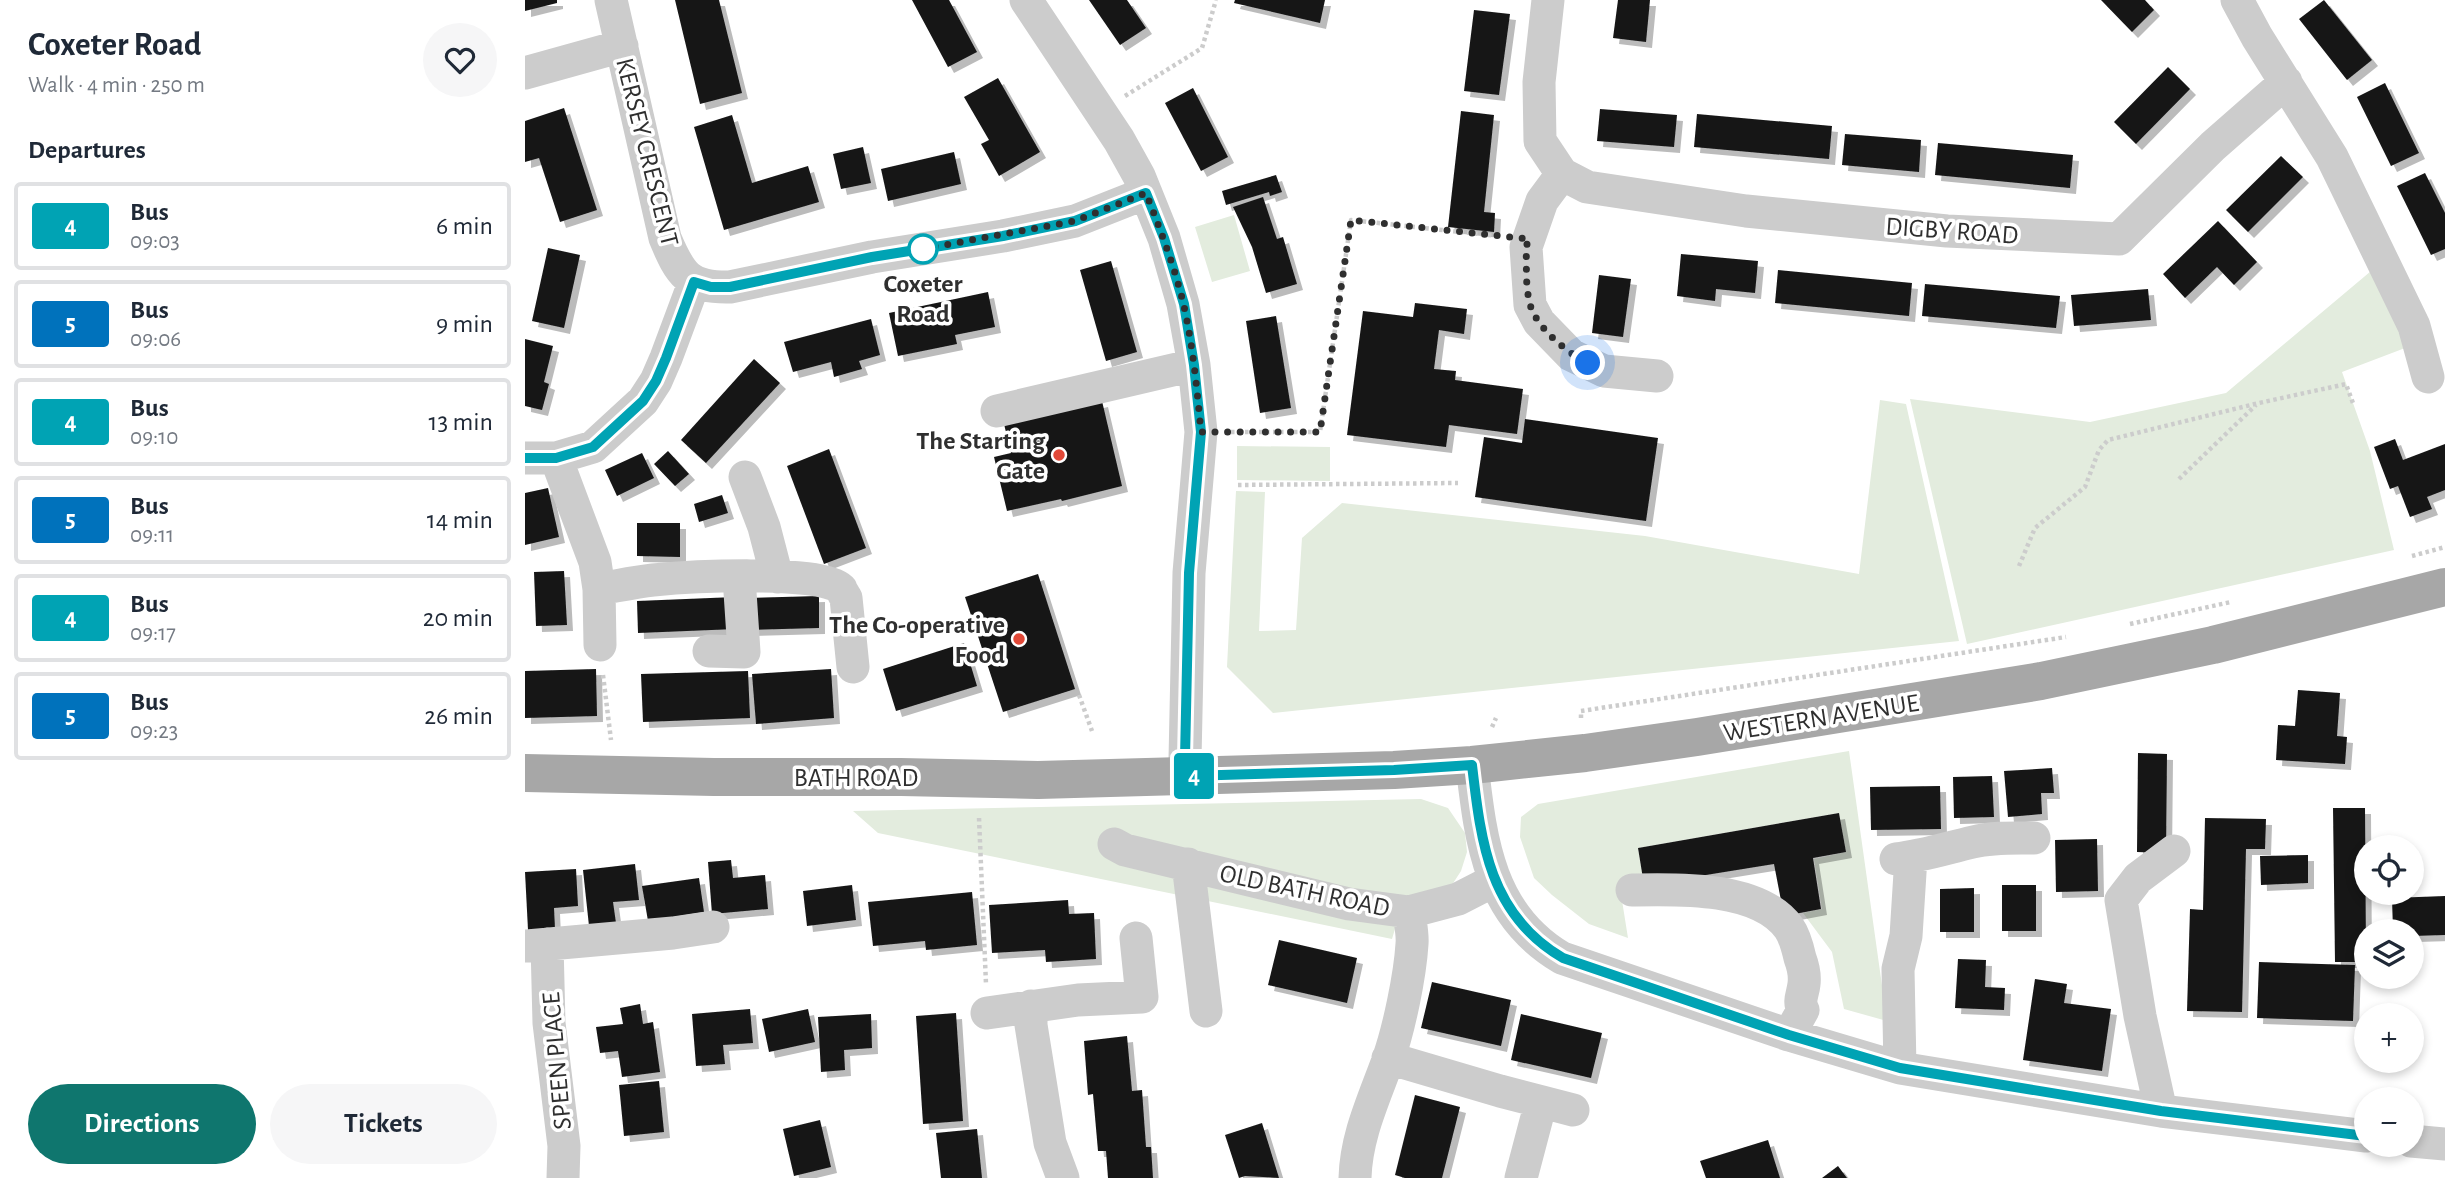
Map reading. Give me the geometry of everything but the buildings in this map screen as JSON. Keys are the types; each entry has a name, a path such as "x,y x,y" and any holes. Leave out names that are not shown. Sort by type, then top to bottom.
{"main road":[{"name":"WESTERN AVENUE","path":"1187,776 1472,765 1684,739 2041,681 2213,645 2445,587"},
{"name":"BATH ROAD","path":"525,773 1038,780 1187,776"}],"street":[{"name":"KERSEY CRESCENT","path":"611,0 665,238 675,260 685,275 694,282"},
{"path":"1026,0 1119,140 1146,193 1175,271 1184,304 1201,432 1189,573 1185,758 1187,776"},
{"path":"1548,0 1539,82 1540,141 1562,174 1542,201 1528,243 1530,305 1539,322 1571,355 1604,371 1657,376"},
{"path":"2237,0 2332,157 2413,326 2428,377"},
{"path":"525,73 622,46"},
{"name":"DIGBY ROAD","path":"1562,174 1587,187 1747,211 1947,231 2119,239 2213,146 2286,82"},
{"path":"600,645 599,589 594,562 541,458 593,447 643,401 666,358 694,282 711,287 730,287 872,257 1003,236 1075,221 1146,193"},
{"path":"997,411 1194,365"},
{"path":"745,477 764,527 777,577"},
{"path":"599,589 652,580 739,577 805,578 832,584 841,589 849,611 853,667"},
{"path":"709,652 744,652 739,577"},
{"path":"1472,765 1478,814 1487,858 1495,880 1508,907 1527,932 1544,947 1563,958 1789,1035 1900,1068 2161,1111 2354,1135"},
{"path":"1900,1068 1898,970 1906,936 1904,858 1936,853 1974,842 2002,838 2034,838"},
{"name":"OLD BATH ROAD","path":"1114,844 1125,850 1349,904 1409,912 1458,899 1495,880"},
{"path":"2161,1111 2140,1016 2121,900 2138,878 2174,851"},
{"path":"1188,864 1206,1011"},
{"path":"1632,890 1672,889 1740,896 1771,912 1789,928 1801,960 1805,983 1800,1004 1803,1010 1789,1035"},
{"path":"1355,1178 1359,1142 1388,1058 1407,982 1413,941 1409,912"},
{"name":"SPEEN PLACE","path":"563,1178 564,1146 549,1023 536,945 674,944 713,927"},
{"path":"987,1013 1078,1000 1142,997 1136,938"},
{"path":"1031,1006 1033,1038 1050,1143 1063,1178"},
{"path":"1388,1058 1573,1110"},
{"path":"1521,1178 1541,1102"},
{"path":"2424,1142 2445,1144"}],"path":[{"path":"1100,111 1202,48 1216,0"},
{"path":"1201,432 1320,432 1351,220 1528,243"},
{"path":"2019,566 2035,528 2085,487 2099,450 2108,440 2259,402 2346,384 2354,406"},
{"path":"2179,479 2259,402"},
{"path":"1238,485 1458,483"},
{"path":"2408,557 2445,547"},
{"path":"2126,625 2240,600"},
{"path":"1581,711 2075,636"},
{"path":"600,645 611,740"},
{"path":"1079,695 1092,731"},
{"path":"979,818 987,1013"}],"shaded area":[{"path":"1234,215 1250,271 1212,282 1195,227"},
{"path":"2377,266 2413,345 2342,372 2370,451 2394,550 1967,644 1910,399 2090,422 2226,393"},
{"path":"1880,400 1906,404 1959,641 1273,713 1227,667 1236,491 1265,492 1259,631 1296,630 1302,538 1342,503 1645,536 1859,574"},
{"path":"1237,446 1330,447 1330,481 1237,480"},
{"path":"1849,751 1887,1021 1844,1009 1832,952 1803,913 1822,909 1814,859 1846,852 1839,813 1638,848 1644,885 1620,888 1628,938 1589,924 1552,895 1534,878 1520,837 1521,817 1538,804"},
{"path":"1421,799 1448,808 1465,833 1467,852 1461,871 1450,888 1402,905 1392,939 878,833 853,811"}],"bus line":[{"name":"4","path":"525,458 556,458 593,447 643,401 666,358 694,282 711,287 730,287 872,257 1003,236 1075,221 1146,193 1164,238 1184,304 1201,432 1189,573 1185,758 1187,776 1472,765 1487,858 1504,900 1527,932 1544,947 1563,958 1789,1035 1900,1068 2161,1111 2354,1135"}],"place":[{"name":"Coxeter Road","path":"923,249"},
{"name":"The Starting Gate","path":"1059,455"},
{"name":"The Co-operative Food","path":"1019,639"}],"route":[{"path":"923,249 1075,221 1146,193 1164,238 1184,304 1201,432 1320,432 1351,220 1529,239 1526,247 1530,305 1539,322 1571,355 1588,363"}]}
